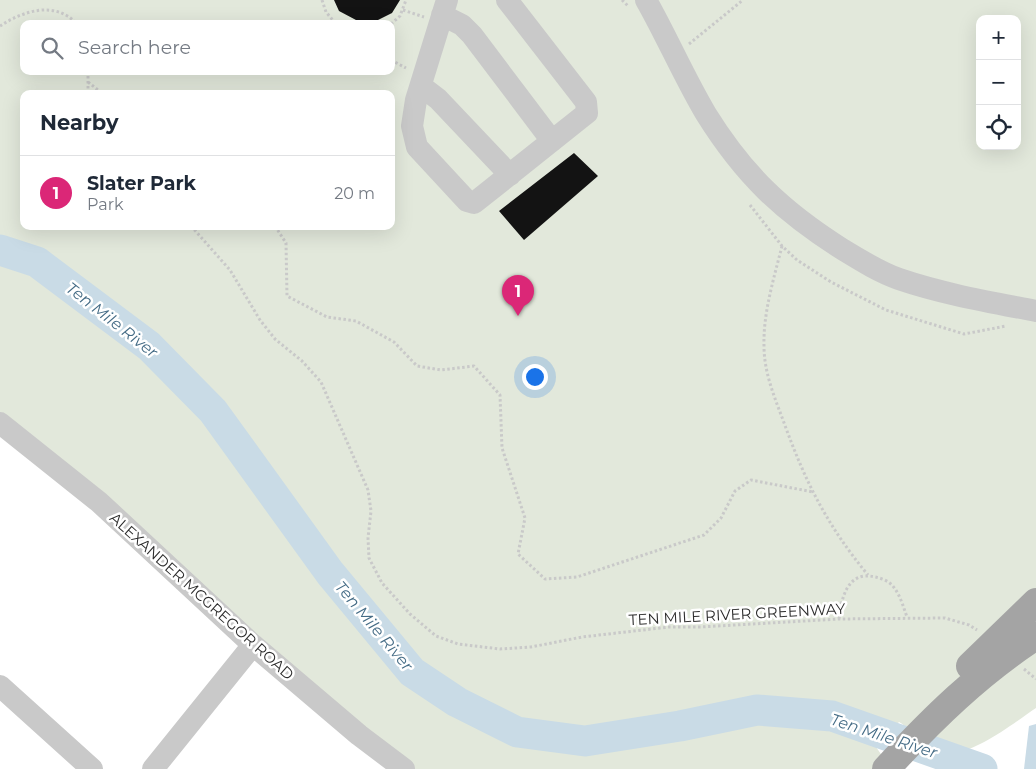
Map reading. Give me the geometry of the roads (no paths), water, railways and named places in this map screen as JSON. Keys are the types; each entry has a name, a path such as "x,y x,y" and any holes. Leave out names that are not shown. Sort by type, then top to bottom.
{"main road":[{"path":"1001,648 1036,602"},
{"path":"886,769 931,720 976,658 1036,636"}],"street":[{"path":"508,0 586,102 587,113 474,204 467,201 417,147 412,126 421,86 444,8 472,35 552,141"},
{"path":"646,0 706,114 733,154 761,188 781,206 812,230 860,260 899,279 982,301 1036,310"},
{"path":"421,86 438,99 510,175"},
{"name":"ALEXANDER MCGREGOR ROAD","path":"0,424 99,502 253,645 359,735 404,769"},
{"path":"154,769 253,645"},
{"path":"0,686 92,769"}],"water":[{"path":"1036,724 1036,769 1024,769 1029,726"}],"waterway":[{"name":"Ten Mile River","path":"0,250 37,262 149,346 213,411 330,573 412,672 457,702 517,732 585,741 680,726 757,710 832,716 982,769"}],"place":[{"name":"Slater Park","path":"518,316"}]}
